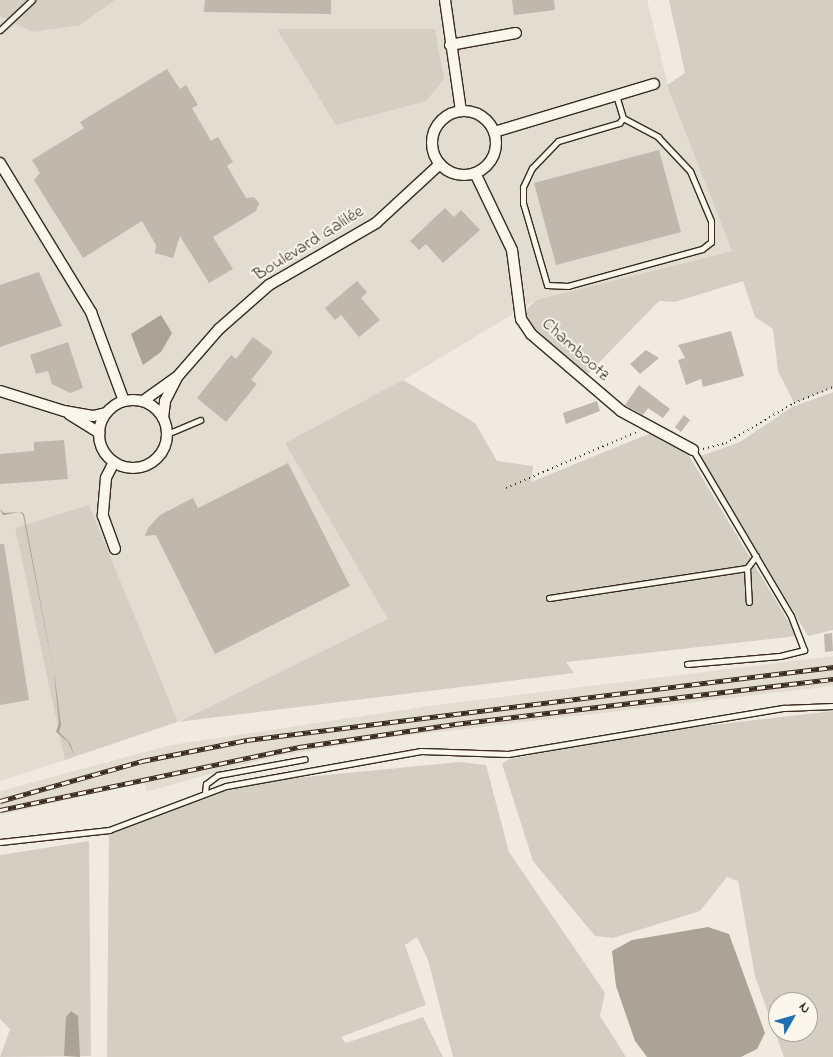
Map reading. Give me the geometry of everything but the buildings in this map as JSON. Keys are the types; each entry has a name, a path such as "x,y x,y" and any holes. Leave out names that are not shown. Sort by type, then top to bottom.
{"street":[{"path":"445,0 461,111"},
{"path":"450,45 516,33"},
{"path":"494,132 654,84"},
{"path":"461,111 481,116 494,132 495,151 491,160 475,173 450,172 440,164 435,156 433,136 443,119 461,111"},
{"path":"0,163 91,312 124,401"},
{"name":"Boulevard Galilée","path":"163,418 165,400 178,376 219,329 269,285 376,223 440,164"},
{"name":"Chambootz","path":"475,173 512,250 521,319 531,334 621,411 693,450"},
{"name":"Boulevard Galilée","path":"143,401 178,376"},
{"path":"0,390 64,410 93,416 106,413 124,401 143,401 163,418 167,434 161,454 149,464 134,468 114,462 101,444 99,433 106,413"},
{"path":"64,410 99,433"},
{"path":"114,462 106,478 104,516 115,549"}],"lane":[{"path":"0,30 32,0"},
{"path":"616,95 623,118 658,137 690,171 711,221 711,242 702,249 568,286 547,285 523,203 523,187 532,168 558,141 619,124 623,118"},
{"path":"167,434 200,420"},
{"path":"686,664 780,656 804,650 803,642 756,556 693,450"},
{"path":"749,602 747,568 756,556"},
{"path":"549,598 747,568"},
{"path":"803,642 810,640"},
{"path":"0,842 109,830 205,793 421,751 515,753 784,708 833,706"},
{"path":"205,793 206,784 218,775 305,759"}],"path":[{"path":"693,450 726,443 794,403 833,387"},
{"path":"506,488 634,434 648,424"}],"shaded area":[{"path":"0,0 647,0 668,85 732,251 536,300 380,394 285,443 389,619 177,722 89,506 15,528 65,760 0,781"},
{"path":"0,0 115,0 80,25 33,32 0,16"},
{"path":"669,0 833,0 833,388 794,403 778,371 773,329 755,317 743,281 675,302 659,301 582,380 521,315 536,300 732,251 667,85 685,73"},
{"path":"277,29 435,29 444,79 426,101 336,125"},
{"path":"161,315 172,333 161,352 143,365 131,334"},
{"path":"403,380 475,423 497,461 533,466 531,482 651,433 688,454 797,636 566,662 574,673 178,722 388,619 285,443"},
{"path":"833,392 833,630 808,636 701,456 740,442 792,407"},
{"path":"89,505 178,722 65,760 15,528"},
{"path":"0,509 4,513 20,512 3,515"},
{"path":"20,512 24,514 55,679 61,725 59,732 70,743 75,757 68,742 56,732 59,723 54,674 23,515"},
{"path":"833,656 833,686 387,738 272,757 153,790 147,791 144,782 0,815 0,791 171,745 429,706"},
{"path":"833,711 833,1057 784,1057 779,1042 818,1042 818,992 768,992 768,1012 755,976 738,881 727,877 700,911 613,938 595,936 533,861 502,764 509,759 670,730"},
{"path":"460,762 486,765 509,852 605,993 600,1016 626,1057 453,1057 428,960 417,937 405,945 426,1005 341,1037 346,1043 423,1017 443,1057 107,1057 109,830 243,783"},
{"path":"89,841 91,1056 0,1057 10,1029 0,1019 0,855"},
{"path":"708,927 729,934 765,1033 757,1049 741,1057 647,1057 635,1041 616,986 612,951 632,940"},
{"path":"71,1011 78,1016 80,1057 64,1056 66,1017"}],"railway":[{"path":"0,801 142,761 247,740 833,667"},
{"path":"0,810 299,747 455,724 833,679"}]}
